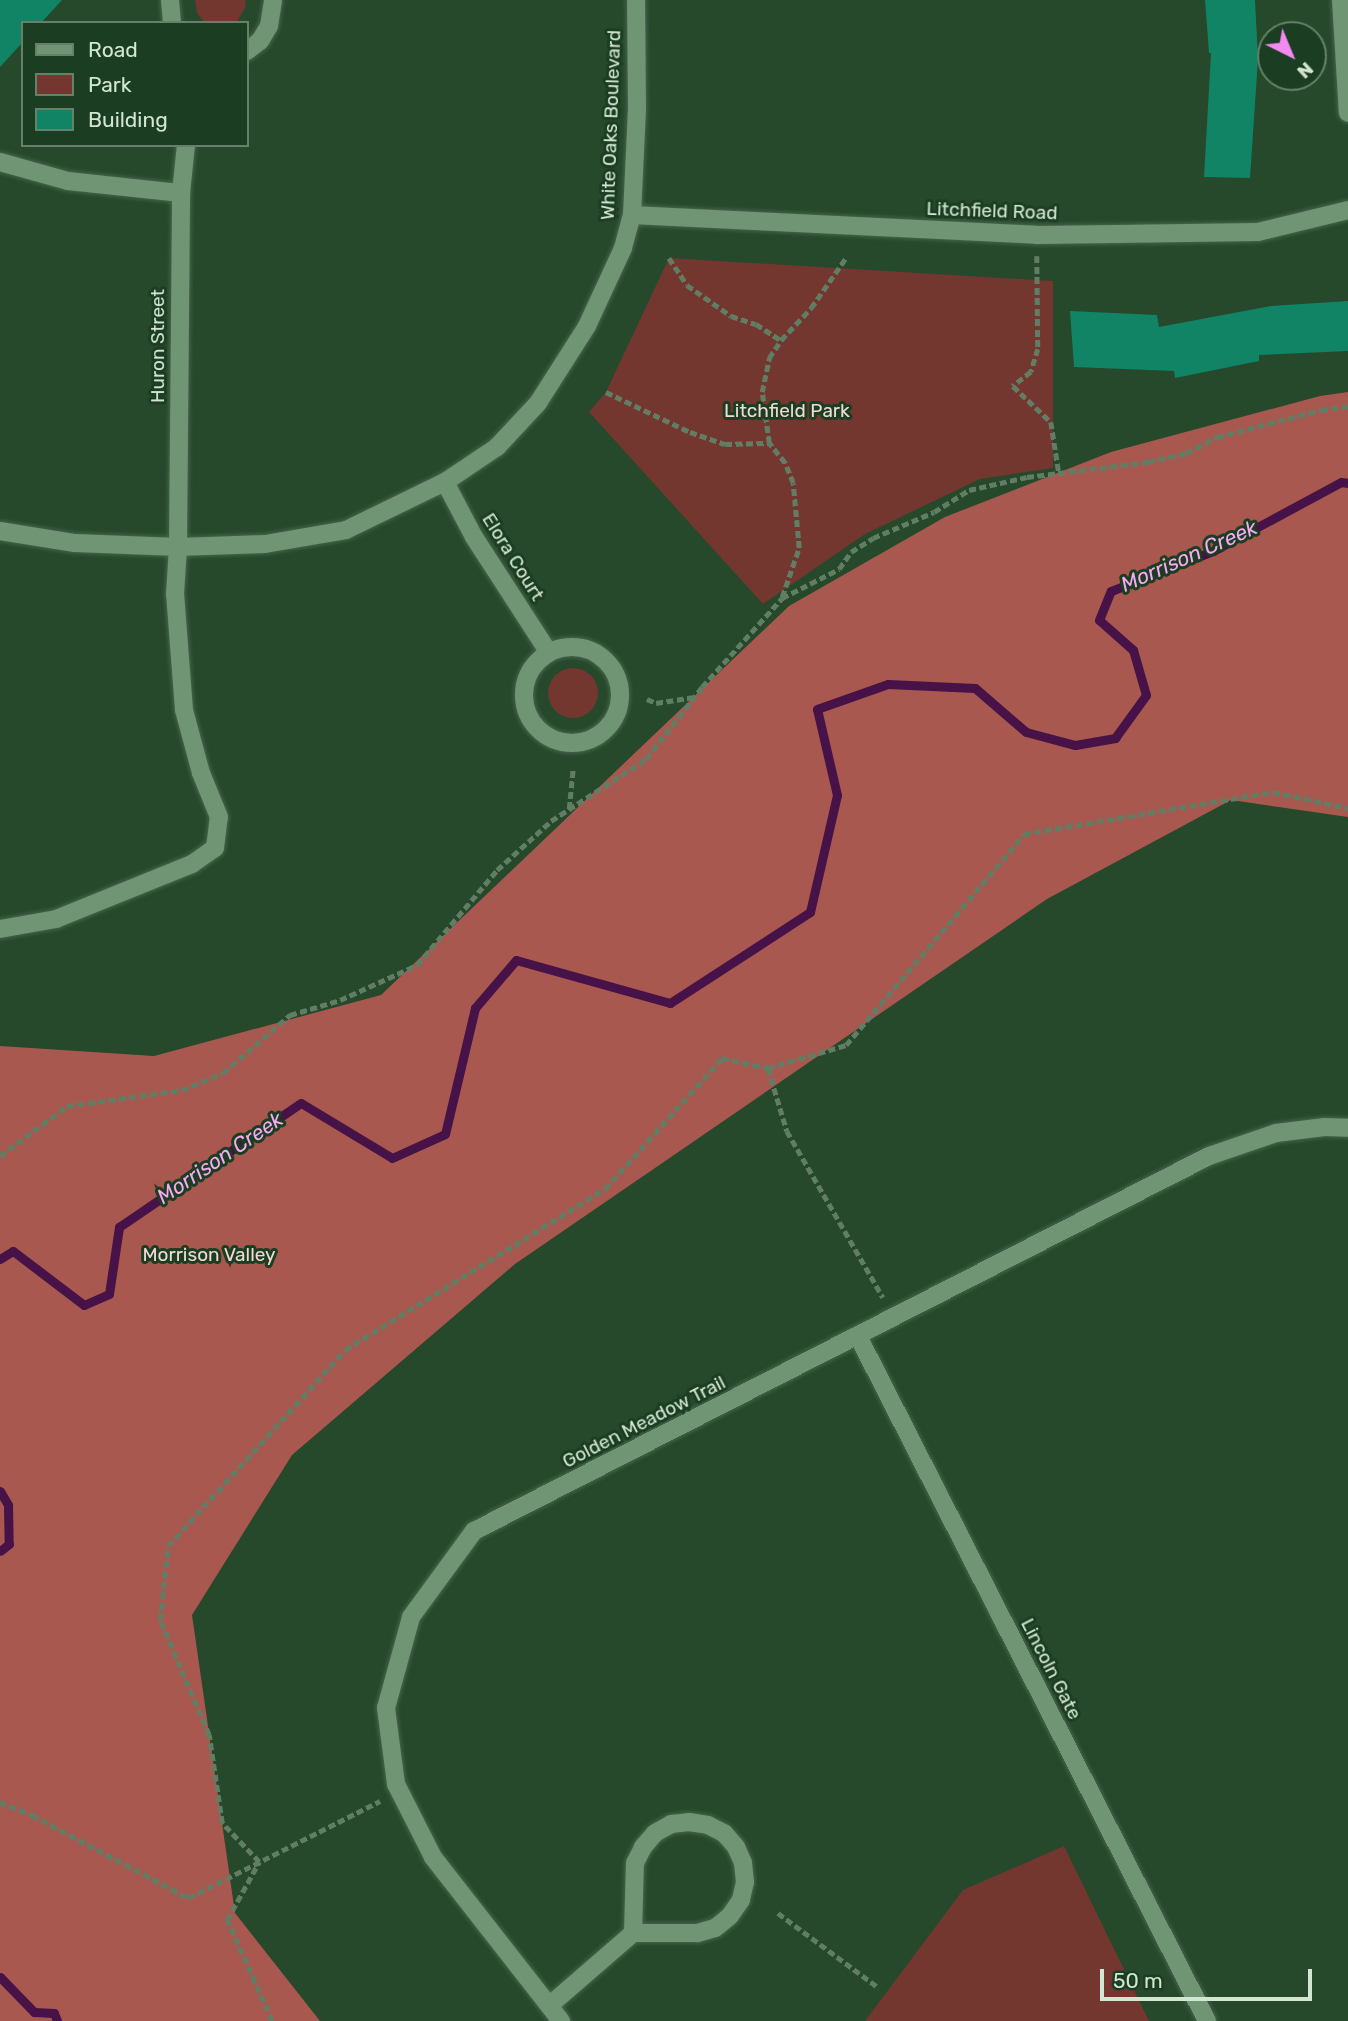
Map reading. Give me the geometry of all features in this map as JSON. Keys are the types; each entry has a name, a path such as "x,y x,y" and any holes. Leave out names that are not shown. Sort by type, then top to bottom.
{"street":[{"path":"170,0 172,21"},
{"path":"248,50 260,41 269,26 273,0"},
{"name":"White Oaks Boulevard","path":"0,531 75,542 178,547 265,544 346,530 445,482 497,447 538,403 587,326 622,248 632,215 636,108 635,0"},
{"path":"1341,0 1348,113"},
{"name":"Huron Street","path":"0,929 56,919 192,864 215,848 219,817 201,773 184,710 175,594 178,547 181,194 186,147"},
{"path":"0,162 68,181 181,194"},
{"name":"Litchfield Road","path":"632,215 1037,235 1258,232 1348,210"},
{"name":"Elora Court","path":"445,482 474,537 549,653"},
{"path":"563,647 579,647 600,656 615,672 620,687 620,702 606,729 593,738 578,743 561,741 540,729 526,709 524,693 528,677 536,663 549,653 563,647"},
{"name":"Golden Meadow Trail","path":"561,2021 433,1857 396,1784 386,1708 411,1617 474,1531 1209,1156 1276,1133 1325,1127 1348,1128"},
{"name":"Lincoln Gate","path":"858,1336 1206,2021"},
{"path":"550,2005 633,1933 697,1934 715,1928 730,1916 741,1900 745,1882 740,1855 724,1833 708,1825 689,1822 671,1824 649,1840 635,1863 633,1933"}],"path":[{"path":"1037,235 1038,349 1031,372 1013,386 1051,422 1059,473"},
{"path":"669,258 687,285 731,316 757,324 781,340"},
{"path":"782,598 799,548 793,483 785,463 769,443 762,392 769,358 781,340 811,308 845,259"},
{"path":"606,392 690,432 724,444 769,443"},
{"path":"0,1156 67,1107 182,1090 223,1073 290,1015 340,1000 417,965 496,870 569,808 646,759 694,696 782,598 839,569 852,552 873,538 934,512 969,490 1059,473 1148,462 1186,453 1217,437 1321,410 1348,406"},
{"path":"647,699 656,703 694,696"},
{"path":"569,808 573,768"},
{"path":"259,1862 222,1823 209,1735 160,1620 168,1546 345,1350 606,1189 722,1058 768,1068 846,1045 1024,834 1273,792 1348,808"},
{"path":"768,1068 788,1131 894,1316"},
{"path":"0,1802 32,1815 188,1898 400,1791"},
{"path":"259,1862 227,1920 272,2021"},
{"path":"778,1913 879,1988"}],"green space":[{"path":"195,0 245,0 246,6 237,21 203,21 197,13"},
{"name":"Litchfield Park","path":"669,258 1053,281 1053,468 980,479 865,534 763,604 589,412 606,392"},
{"name":"Morrison Valley","path":"1348,392 1348,817 1231,800 1047,899 515,1264 292,1455 192,1615 235,1913 320,2021 0,2021 0,1046 154,1056 381,995 789,606 945,517 1111,452 1320,396"},
{"path":"573,668 591,675 598,693 591,711 573,718 555,711 548,693 555,675"},
{"path":"1064,1846 1149,2021 865,2021 963,1890"}],"building":[{"path":"0,0 62,0 43,21 21,21 21,44 0,67"},
{"path":"1205,0 1255,0 1257,74 1250,178 1204,177 1209,53"},
{"path":"1348,301 1348,351 1259,355 1259,361 1175,378 1174,371 1074,367 1070,311 1157,315 1159,327 1271,306"}],"waterway":[{"name":"Morrison Creek","path":"0,1259 13,1251 84,1305 109,1294 119,1227 301,1103 392,1158 445,1134 475,1008 516,960 670,1003 810,912 837,795 817,709 888,684 975,688 1026,732 1075,745 1115,738 1146,695 1133,650 1099,620 1111,591 1213,551 1341,482 1348,483"},
{"name":"Morrison Creek","path":"0,1491 8,1505 9,1544 0,1551"},
{"path":"0,1977 34,2012 54,2013 57,2021"}]}
